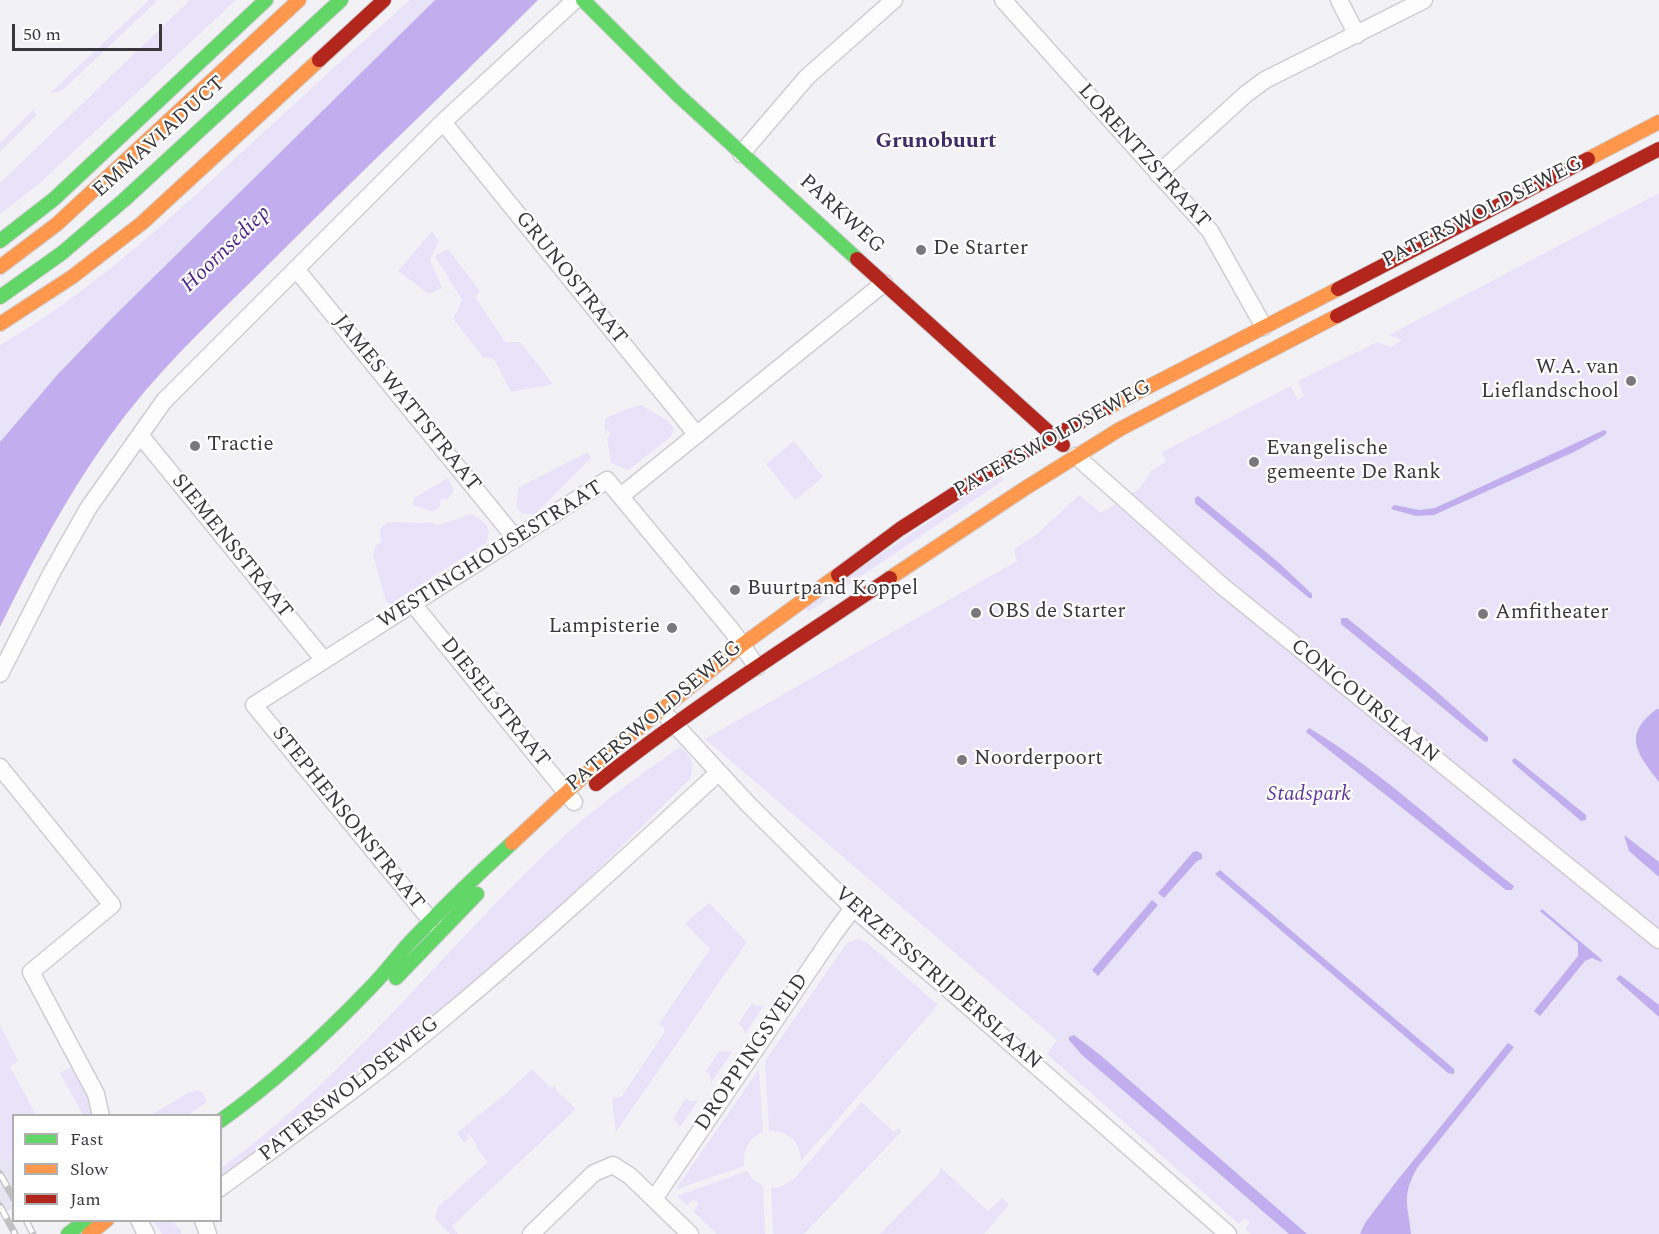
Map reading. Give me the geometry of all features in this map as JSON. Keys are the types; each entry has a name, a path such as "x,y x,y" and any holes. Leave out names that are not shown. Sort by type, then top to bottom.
{"main road":[{"path":"0,241 54,199 266,0"},
{"name":"EMMAVIADUCT","path":"0,267 57,224 299,0"},
{"name":"EMMAVIADUCT","path":"0,297 62,253 160,168 341,0"},
{"path":"0,324 72,277 142,224 384,0"},
{"name":"PARKWEG","path":"583,0 623,43 741,154 959,353 1076,456"},
{"name":"PATERSWOLDSEWEG","path":"222,1120 256,1095 296,1061 660,709 742,645 900,529 1004,462 1659,122"},
{"name":"PATERSWOLDSEWEG","path":"570,797 904,568 1120,429 1659,149"},
{"name":"PATERSWOLDSEWEG","path":"222,1135 298,1075 436,927"},
{"path":"68,1234 85,1222"},
{"path":"89,1234 106,1222"}],"street":[{"path":"0,674 52,572 89,507 164,401 443,123 575,0"},
{"path":"741,154 807,76 894,0"},
{"name":"LORENTZSTRAAT","path":"1003,0 1210,231 1264,327"},
{"path":"1339,0 1357,35"},
{"path":"1158,174 1246,94 1265,80 1424,0"},
{"name":"GRUNOSTRAAT","path":"443,123 697,435"},
{"name":"JAMES WATTSTRAAT","path":"296,268 516,539"},
{"name":"WESTINGHOUSESTRAAT","path":"254,705 607,480 621,496 884,283"},
{"name":"SIEMENSSTRAAT","path":"140,435 323,659"},
{"name":"CONCOURSLAAN","path":"1076,456 1221,585 1659,940"},
{"path":"621,496 742,645 756,668"},
{"name":"DIESELSTRAAT","path":"413,604 570,797"},
{"name":"STEPHENSONSTRAAT","path":"254,705 436,927"},
{"name":"VERZETSSTRIJDERSLAAN","path":"660,709 718,773 853,908 1228,1234"},
{"path":"0,767 112,905 31,972 96,1094 101,1114"},
{"name":"PATERSWOLDSEWEG","path":"222,1187 331,1107 451,1012 718,773"},
{"name":"DROPPINGSVELD","path":"654,1198 832,935 853,908"},
{"path":"531,1234 594,1173 613,1165 630,1176 690,1234"}],"shaded area":[{"path":"0,1150 12,1171 12,1209 0,1215"}],"green space":[{"path":"149,0 158,0 64,89 51,92"},
{"path":"190,0 236,0 40,183 0,214 0,183"},
{"path":"410,0 435,0 111,319 58,374 0,442 0,345 65,303 126,256"},
{"path":"34,109 36,116 0,152 0,143"},
{"name":"Stadspark","path":"1659,193 1659,1234 1251,1234 1245,1229 1250,1222 1244,1218 1239,1224 1047,1054 1057,1040 705,739 1017,561 1014,549 1036,535 1079,495 1101,513 1140,488 1152,470 1166,462 1162,452 1291,386 1297,400 1304,396 1298,381 1377,342 1391,347 1402,340 1389,335"},
{"path":"432,231 439,241 430,260 442,288 429,294 398,271"},
{"path":"448,249 480,291 475,297 505,342 520,342 553,384 511,392 494,359 483,357 453,319 462,300 435,256"},
{"path":"641,405 668,421 674,428 671,437 628,470 611,463 607,439 611,433 605,430 605,419 623,410"},
{"path":"794,441 823,477 795,500 766,464"},
{"path":"588,452 591,458 534,515 521,513 516,504 519,487"},
{"path":"1000,474 1004,480 808,612 804,606"},
{"path":"448,478 454,490 447,500 445,498 440,501 440,507 433,512 413,505 414,498"},
{"path":"472,514 487,526 489,533 486,543 390,604 386,602 373,555 376,545 382,542 380,533 382,527 391,522 438,525"},
{"path":"680,747 691,761 690,779 547,920 454,1002 222,1180 222,1167 309,1096 548,851 595,809"},
{"path":"709,903 747,942 616,1132 612,1099 622,1096 664,1033 664,1028 659,1024 710,949 685,923"},
{"path":"859,939 866,942 938,1005 801,1161 798,1148 792,1138 776,1131 769,1131 765,1061 847,943"},
{"path":"752,1003 755,1006 764,1005 745,1034 743,1028 738,1024"},
{"path":"0,1025 18,1061 10,1066 35,1114 12,1114 12,1172 0,1150"},
{"path":"719,1051 732,1052 711,1083 710,1075 706,1071"},
{"path":"74,1065 89,1096 94,1114 82,1114 60,1073"},
{"path":"532,1069 550,1087 555,1086 556,1090 576,1109 452,1226 458,1234 450,1234 435,1218 438,1207 488,1162 476,1148 478,1147 468,1133 467,1141 464,1143 457,1133 509,1091"},
{"path":"759,1069 763,1132 750,1141 744,1155 744,1166 677,1189 678,1186"},
{"path":"197,1090 202,1092 207,1102 189,1114 153,1114"},
{"path":"686,1098 690,1101 698,1101 680,1127 673,1118"},
{"path":"861,1102 894,1132 898,1128 902,1131 804,1234 773,1234 771,1188 780,1187 793,1180"},
{"path":"941,1168 988,1211 1002,1198 1009,1205 984,1234 880,1234 938,1175"},
{"path":"747,1171 752,1179 763,1186 765,1234 717,1234 693,1211 699,1204 694,1199 687,1205 677,1196"},
{"path":"155,1222 174,1222 181,1230 181,1234 162,1234"}],"water":[{"name":"Hoornsediep","path":"435,0 538,0 218,314 145,391 109,437 74,489 43,543 0,627 0,442 58,374 111,319"},
{"path":"1604,430 1607,432 1605,435 1574,452 1434,515 1416,516 1391,509 1394,505 1420,510 1435,508"},
{"path":"1198,496 1278,562 1312,594 1312,598 1309,598 1195,503 1195,498"},
{"path":"1341,618 1347,618 1428,684 1488,737 1488,741 1485,742 1466,727 1341,624"},
{"path":"1659,709 1659,782 1640,753 1636,736 1646,718"},
{"path":"1309,728 1363,764 1514,886 1512,890 1506,890 1306,732"},
{"path":"1515,758 1586,815 1586,820 1581,821 1513,763 1512,760"},
{"path":"1624,835 1659,862 1659,877 1629,851"},
{"path":"1197,851 1202,854 1202,859 1197,861 1164,898 1158,893 1193,852"},
{"path":"1220,870 1454,1069 1454,1074 1448,1073 1215,874"},
{"path":"1152,900 1158,905 1098,976 1092,970"},
{"path":"1542,909 1602,960 1601,962 1592,958 1585,961 1540,1016 1534,1011 1578,956 1578,943 1540,911"},
{"path":"1620,975 1659,1005 1659,1017 1616,979"},
{"path":"1074,1035 1307,1234 1289,1234 1081,1054 1069,1040 1069,1037"},
{"path":"1508,1043 1514,1047 1417,1168 1407,1194 1411,1234 1360,1234 1365,1223 1396,1182"}],"railway":[{"path":"0,1174 12,1195"},
{"path":"0,1206 15,1234"},
{"path":"27,1222 33,1234"}],"traffic: fast":[{"path":"0,241 54,199 266,0"},
{"path":"0,297 62,253 124,200 341,0"},
{"path":"583,0 678,95 857,259"},
{"path":"222,1119 280,1074 317,1041 377,981 410,942 512,843"},
{"path":"396,978 477,894"},
{"path":"68,1234 83,1222"}],"traffic: slow":[{"path":"0,267 57,224 299,0"},
{"path":"0,324 72,277 142,223 319,60"},
{"path":"1588,159 1659,122"},
{"path":"1109,407 1338,289"},
{"path":"890,578 1024,489 1120,429 1337,316"},
{"path":"512,843 613,749 742,645 838,575"},
{"path":"89,1234 104,1222"}],"traffic: jam":[{"path":"319,60 384,0"},
{"path":"1337,316 1659,149"},
{"path":"1338,289 1588,159"},
{"path":"857,259 1063,445"},
{"path":"838,575 900,529 1004,462 1109,407"},
{"path":"596,784 704,704 890,578"}],"place":[{"name":"De Starter","path":"921,250"},
{"name":"W.A. van Lieflandschool","path":"1631,381"},
{"name":"Tractie","path":"195,446"},
{"name":"Evangelische gemeente De Rank","path":"1254,462"},
{"name":"Buurtpand Koppel","path":"735,590"},
{"name":"OBS de Starter","path":"976,613"},
{"name":"Amfitheater","path":"1483,614"},
{"name":"Lampisterie","path":"672,628"},
{"name":"Noorderpoort","path":"962,760"}],"district":[{"name":"Grunobuurt","path":"936,143"}]}
